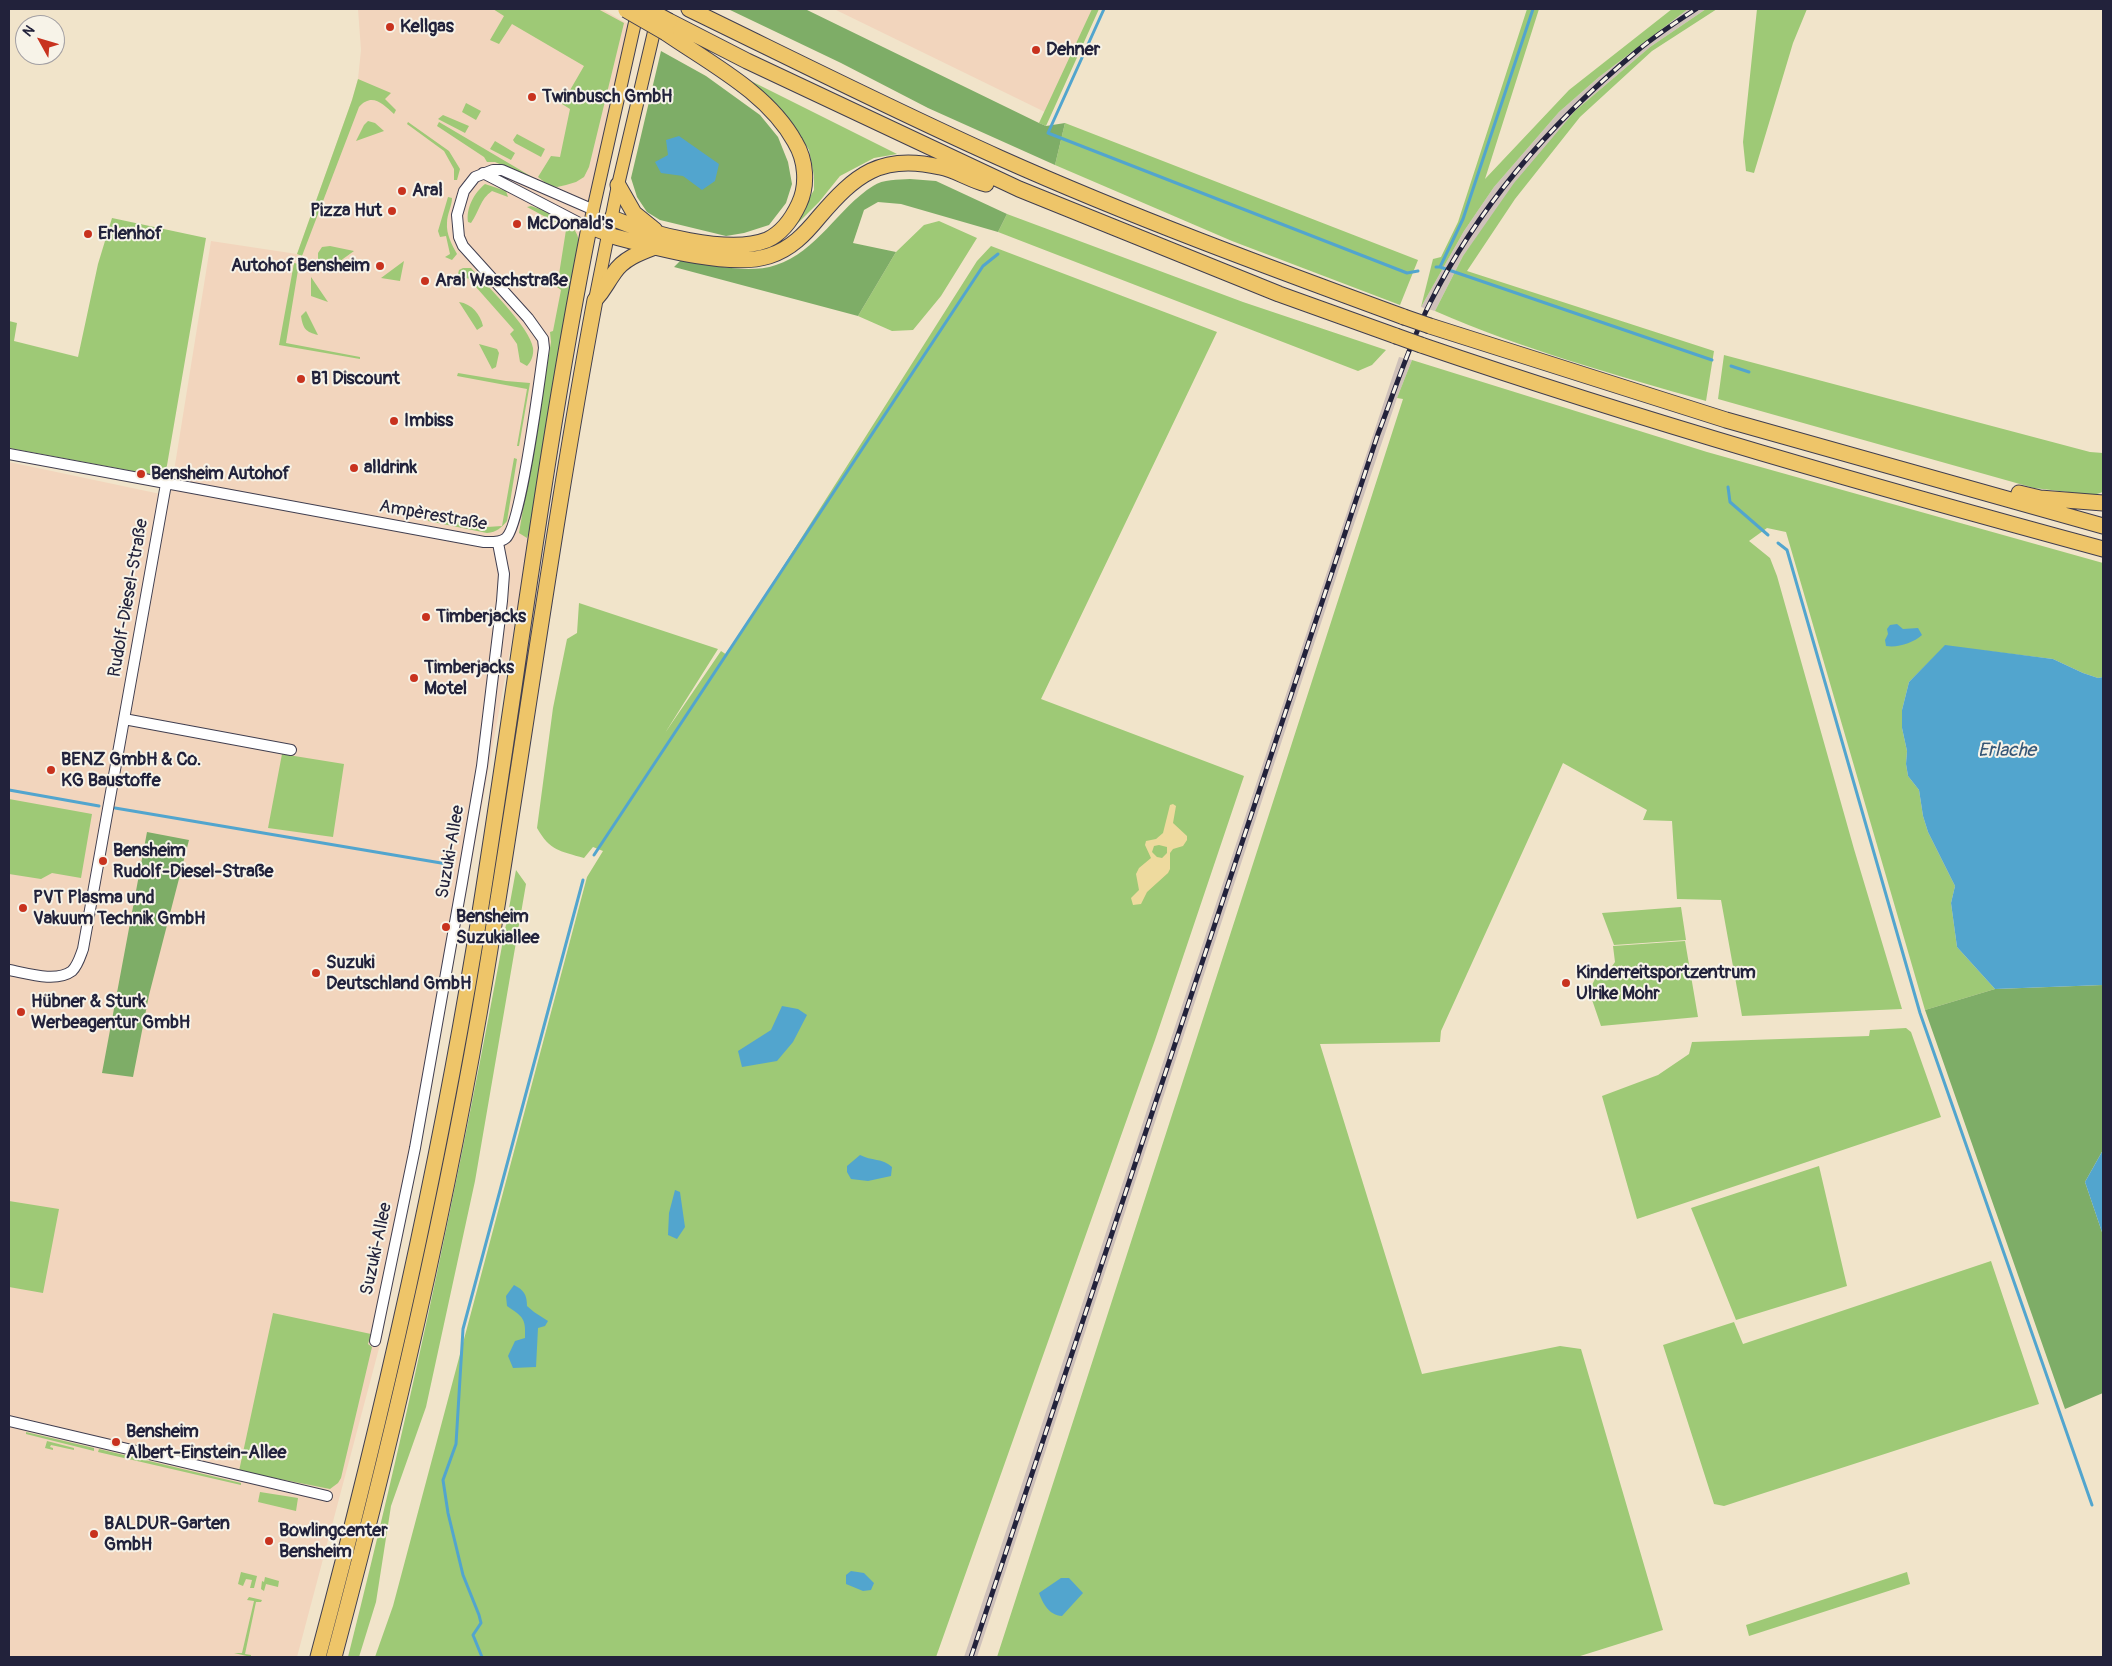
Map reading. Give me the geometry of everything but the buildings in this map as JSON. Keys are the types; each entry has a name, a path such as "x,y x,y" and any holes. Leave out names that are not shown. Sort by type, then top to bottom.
{"highway":[{"path":"629,9 764,69 1019,189 1279,294 1547,388 1690,433 2103,550"},
{"path":"608,235 725,245 759,242 768,239 784,228 794,216 802,198 805,181 804,164 796,144 785,126 765,105 647,9"},
{"path":"689,9 999,158 1103,202 1267,267 1430,326 1710,415 2103,526"},
{"path":"612,218 657,240 729,260 743,261 768,256 784,250 797,241 844,188 878,167 910,163 941,167 984,184 1019,189"},
{"path":"618,185 634,213 646,224 657,240"},
{"path":"318,1657 386,1390 433,1169 475,943 565,352 589,228"},
{"path":"334,1657 370,1523 439,1223 493,933 570,432 595,300 624,262 657,240"},
{"path":"1969,489 1983,484 2040,498 2103,503"}],"main road":[{"path":"608,235 589,228 594,210 629,9"},
{"path":"595,300 618,185 659,9"},
{"path":"594,210 612,218"}],"street":[{"path":"483,173 493,170 508,171 594,210"},
{"path":"483,173 589,228"},
{"name":"Ampèrestraße","path":"9,454 484,542 498,542 507,537 514,526 528,452 544,348 543,339 538,332 463,246 459,237 457,215 464,191 472,180 483,173"},
{"name":"Rudolf-Diesel-Straße","path":"9,970 49,976 62,975 72,971 83,949 166,484"},
{"name":"Suzuki-Allee","path":"375,1341 415,1148 482,766 504,574 498,542"},
{"path":"124,719 291,750"},
{"path":"9,1421 327,1496"}],"shaded area":[{"path":"358,9 602,9 628,24 529,545 447,999 382,1337 297,1657 9,1657 9,462 170,496 211,241 297,254 358,79 361,50"},
{"path":"834,9 1095,9 1049,114"},
{"path":"1688,9 1706,9 1650,47 1575,111 1463,256 1435,311 1421,307 1464,231 1494,187 1559,112 1599,77"},
{"path":"1399,357 1412,360 1397,398 1347,545 977,1657 964,1657"}],"green space":[{"path":"493,9 598,9 624,23 589,167 584,177 576,182 557,187 548,185 538,177 551,156 560,157 570,109 562,104 584,66 512,24 499,44 490,40 504,16"},
{"path":"728,9 805,9 1039,123 1046,126 1065,123 1055,165 928,108 841,63"},
{"path":"1092,9 1099,9 1046,126 1039,123"},
{"path":"1527,9 1539,9 1485,179 1569,90 1672,9 1688,9 1599,77 1559,112 1494,187 1464,231 1421,307 1433,259 1441,257 1458,222"},
{"path":"1706,9 1717,9 1652,51 1580,117 1515,199 1467,271 1714,351 1706,401 1535,349 1435,311 1463,256 1514,183 1575,111 1650,47"},
{"path":"1757,9 1807,9 1793,43 1754,173 1746,171 1743,142"},
{"path":"661,51 706,76 760,115 778,137 788,162 792,184 786,203 769,225 744,233 726,236 660,220 647,212 637,197 631,178"},
{"path":"737,74 897,154 874,158 840,176 819,202 790,231 814,190 814,176 809,150 794,127"},
{"path":"358,79 391,93 385,99 396,110 394,114 382,103 373,100 368,100 359,107 302,256 297,254"},
{"path":"466,103 481,111 476,120 462,112"},
{"path":"443,115 469,126 465,133 438,119"},
{"path":"368,121 375,123 384,131 356,141 364,125"},
{"path":"408,122 449,151 460,169 457,180 454,180 454,169 444,151 407,124"},
{"path":"439,122 544,184 495,162 487,162 484,157 437,126"},
{"path":"1065,123 1418,260 1400,305 1232,241 1055,165"},
{"path":"517,134 545,149 541,157 515,143 513,140"},
{"path":"495,141 515,153 511,160 490,149"},
{"path":"910,179 936,181 1007,214 998,232 901,204 878,202 864,210 853,243 896,252 858,316 674,267 681,260 741,269 765,268 776,265 791,259 804,250 860,195 873,186 886,181"},
{"path":"485,184 506,191 508,197 492,191 482,202 471,223 468,222 468,211 472,201"},
{"path":"448,197 452,198 447,220 447,231 457,254 452,260 445,257 450,254 446,236 440,237 438,231"},
{"path":"531,206 562,218 574,229 579,243 532,523 527,538 519,533 551,342 550,332 553,331 561,290 557,287 566,230 564,227 527,207"},
{"path":"1007,214 1243,302 1386,350 1372,365 1358,371 998,232"},
{"path":"112,218 206,238 165,477 9,448 9,321 17,323 14,341 78,357 98,264"},
{"path":"939,221 977,238 941,296 913,330 892,331 858,316 896,252 924,225"},
{"path":"330,246 354,251 329,269 323,267 318,262 318,253 322,247"},
{"path":"991,246 1217,332 1041,699 1244,776 1155,1040 936,1657 375,1657 393,1606 587,877 603,851 593,847 584,858 556,849 546,841 537,828 553,708 567,639 577,633 579,603 718,649 665,733 721,651 727,655 977,261"},
{"path":"404,261 400,281 381,278"},
{"path":"294,263 299,264 286,343 360,357 360,359 279,345"},
{"path":"471,268 524,329 533,348 532,358 527,366 520,362 517,344 510,334 514,330 468,278 463,282 458,274 459,270"},
{"path":"311,277 328,302 311,296"},
{"path":"459,302 475,310 483,326 477,330"},
{"path":"306,311 318,335 311,333 304,327 301,316"},
{"path":"479,344 497,349 499,353 496,367 492,369"},
{"path":"1724,355 2090,452 2103,453 2103,492 2094,495 2034,488 1718,399"},
{"path":"1412,360 1707,452 2103,563 2103,677 2098,678 2083,673 2053,659 1945,646 1909,682 1902,710 1902,728 1907,751 1906,764 1908,776 1919,790 1923,816 1928,832 1955,886 1951,903 1957,947 1995,989 1925,1010 1786,532 1767,528 1749,541 1770,558 1777,576 1854,849 1902,1009 1742,1016 1721,900 1677,899 1672,821 1643,820 1647,810 1563,763 1441,1031 1440,1042 1320,1044 1422,1374 1560,1346 1581,1349 1663,1630 1577,1657 997,1657 1403,399 1397,398"},
{"path":"458,373 530,383 519,446 517,446 527,389 457,376"},
{"path":"514,458 517,459 507,521 503,526 494,532 487,533 428,521 429,517 487,527 502,526"},
{"path":"282,754 344,764 333,837 268,828"},
{"path":"9,799 92,814 81,878 52,873 41,879 9,874"},
{"path":"147,832 189,840 149,995 133,1077 102,1073"},
{"path":"516,870 526,884 475,1181 426,1407 391,1506 376,1602 359,1657 348,1657 418,1363 439,1265 479,1068"},
{"path":"1681,907 1686,940 1614,945 1602,913"},
{"path":"1685,941 1698,1017 1601,1026 1589,991 1597,975 1610,969 1615,962 1613,946"},
{"path":"2103,985 2103,1150 2085,1182 2103,1235 2103,1393 2065,1409 1925,1010 1995,989"},
{"path":"1906,1028 1911,1032 1941,1117 1637,1219 1602,1096 1658,1075 1689,1054 1692,1042 1869,1036 1870,1030"},
{"path":"1819,1166 1847,1286 1736,1320 1691,1208"},
{"path":"9,1201 59,1209 43,1293 9,1287"},
{"path":"1991,1261 2039,1404 1724,1506 1714,1504 1663,1345 1734,1322 1743,1344"},
{"path":"273,1313 371,1334 368,1344 372,1347 341,1478 330,1489 239,1471"},
{"path":"26,1432 94,1448 94,1451 26,1434"},
{"path":"47,1441 74,1448 74,1450 51,1445 50,1447 53,1450 45,1448"},
{"path":"99,1449 241,1483 241,1485 98,1452"},
{"path":"260,1492 298,1498 296,1511 258,1502"},
{"path":"241,1572 257,1576 254,1588 250,1588 252,1580 246,1579 243,1586 238,1584"},
{"path":"1907,1572 1910,1584 1749,1636 1746,1625"},
{"path":"265,1577 279,1581 278,1587 266,1584 264,1591 261,1589 262,1581 264,1582"},
{"path":"249,1597 262,1600 261,1602 256,1602 245,1654 251,1655 251,1657 234,1653 242,1653 254,1601 247,1600"}],"sand":[{"path":"1170,805 1176,806 1173,823 1187,836 1187,840 1183,846 1173,849 1170,853 1170,869 1168,873 1147,892 1141,904 1133,905 1131,898 1139,890 1136,874 1139,868 1151,858 1145,845 1146,841 1156,839 1163,833","holes":["1154,846 1167,847 1167,853 1162,858 1157,857 1152,852"]}],"water":[{"path":"679,136 719,164 715,181 702,190 683,176 661,173 655,162 668,155 666,140"},
{"path":"1897,624 1903,629 1918,628 1922,635 1905,644 1886,646 1887,629 1890,625"},
{"name":"Erlache","path":"1945,645 2053,659 2083,673 2098,678 2103,677 2103,985 1995,989 1957,947 1951,903 1955,886 1928,832 1923,816 1919,790 1908,776 1906,764 1907,751 1902,728 1902,710 1909,682"},
{"path":"782,1006 798,1009 807,1015 793,1042 777,1061 742,1067 738,1051 771,1030"},
{"path":"2103,1150 2103,1235 2085,1182"},
{"path":"860,1155 888,1164 892,1167 891,1176 868,1181 851,1179 847,1172 847,1166"},
{"path":"675,1190 680,1192 685,1227 677,1239 668,1235 669,1213"},
{"path":"514,1285 524,1293 527,1306 548,1321 545,1326 538,1328 536,1367 513,1368 508,1356 515,1341 525,1338 524,1322 517,1313 507,1306 506,1296"},
{"path":"851,1571 864,1573 874,1583 871,1590 863,1591 846,1584 846,1575"},
{"path":"1061,1578 1069,1578 1083,1593 1062,1616 1053,1614 1047,1608 1039,1593"}],"waterway":[{"path":"1104,9 1048,133 1407,273 1418,271"},
{"path":"1436,267 1440,267 1463,219 1533,9"},
{"path":"594,855 983,266 998,254"},
{"path":"1440,267 1712,360"},
{"path":"1731,366 1749,372"},
{"path":"1728,487 1730,502 1768,535"},
{"path":"1778,543 1787,550 1920,1013 2092,1505"},
{"path":"9,790 99,806"},
{"path":"115,808 447,864"},
{"path":"482,1657 473,1635 481,1623 463,1575 448,1513 443,1480 456,1444 463,1329 583,880"}],"railway":[{"path":"971,1657 1378,434 1422,319 1471,232 1520,166 1576,106 1606,78 1659,34 1696,9"}],"place":[{"name":"Kellgas","path":"390,27"},
{"name":"Dehner","path":"1036,50"},
{"name":"Twinbusch GmbH","path":"532,97"},
{"name":"Aral","path":"402,191"},
{"name":"Pizza Hut","path":"392,211"},
{"name":"McDonald's","path":"517,224"},
{"name":"Erlenhof","path":"88,234"},
{"name":"Autohof Bensheim","path":"380,266"},
{"name":"Aral Waschstraße","path":"425,281"},
{"name":"B1 Discount","path":"301,379"},
{"name":"Imbiss","path":"394,421"},
{"name":"alldrink","path":"354,468"},
{"name":"Bensheim Autohof","path":"141,474"},
{"name":"Timberjacks","path":"426,617"},
{"name":"Timberjacks Motel","path":"414,678"},
{"name":"BENZ GmbH & Co. KG Baustoffe","path":"51,770"},
{"name":"Bensheim Rudolf-Diesel-Straße","path":"103,861"},
{"name":"PVT Plasma und Vakuum Technik GmbH","path":"23,908"},
{"name":"Bensheim Suzukiallee","path":"446,927"},
{"name":"Suzuki Deutschland GmbH","path":"316,973"},
{"name":"Kinderreitsportzentrum Ulrike Mohr","path":"1566,983"},
{"name":"Hübner & Sturk Werbeagentur GmbH","path":"21,1012"},
{"name":"Bensheim Albert-Einstein-Allee","path":"116,1442"},
{"name":"BALDUR-Garten GmbH","path":"94,1534"},
{"name":"Bowlingcenter Bensheim","path":"269,1541"}]}
